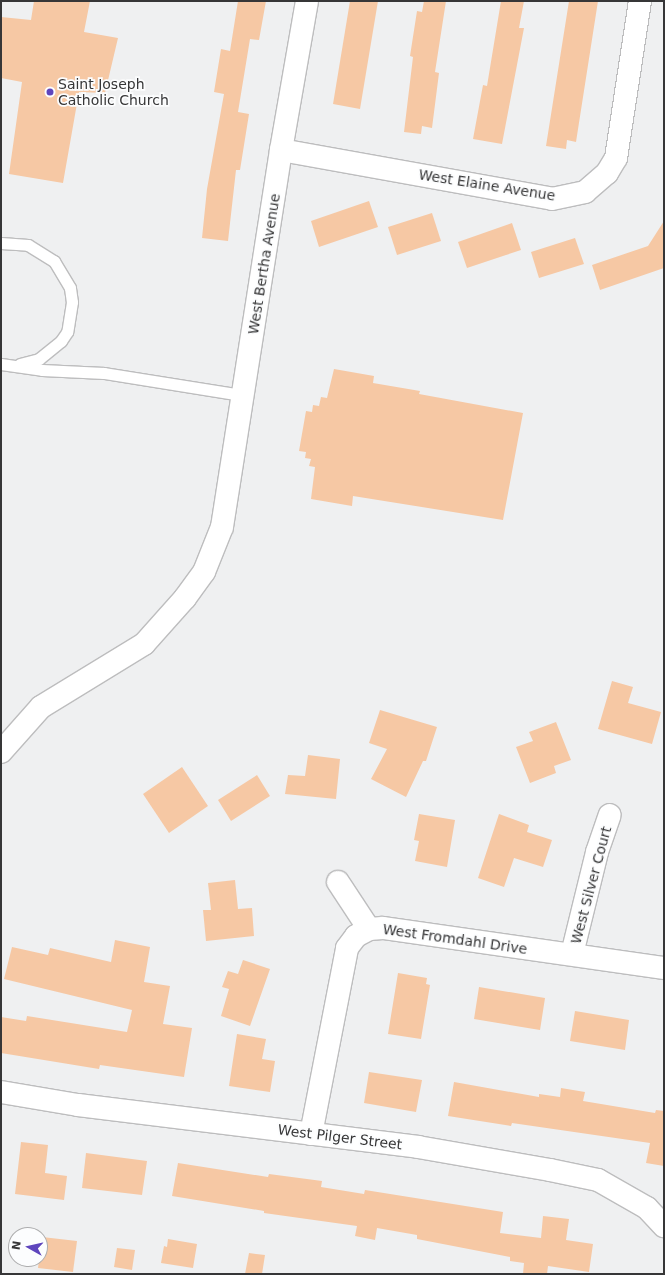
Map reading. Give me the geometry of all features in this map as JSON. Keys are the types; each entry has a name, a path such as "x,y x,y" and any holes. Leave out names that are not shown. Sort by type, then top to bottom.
{"street":[{"name":"West Bertha Avenue","path":"1,752 41,707 144,644 185,598 204,572 222,527 281,150 307,1"},
{"name":"West Elaine Avenue","path":"281,150 552,199 585,192 608,173 616,158 640,1"},
{"name":"West Silver Court","path":"572,954 597,852 610,815"},
{"path":"338,882 369,928"},
{"name":"West Fromdahl Drive","path":"311,1134 347,948 356,936 369,928 383,928 664,968"},
{"name":"West Pilger Street","path":"1,1092 78,1105 418,1147 598,1180 647,1208 664,1226"}],"lane":[{"path":"1,243 28,245 54,261 70,288 72,302 67,332 61,342 39,359 14,366"},
{"path":"1,364 104,373 242,395"}],"building":[{"name":"Saint Joseph Catholic Church","path":"34,1 90,1 84,32 118,38 105,93 79,92 63,183 9,174 22,82 1,78 1,17 31,20"},
{"path":"238,1 266,1 259,40 250,39 238,112 249,114 240,170 236,170 228,241 202,238 207,189 224,94 214,92 221,49 230,51"},
{"path":"350,1 378,1 360,109 333,104"},
{"path":"424,1 446,1 435,72 439,73 432,128 422,126 421,134 404,132 413,57 410,56 417,11 422,12"},
{"path":"501,1 524,1 519,28 524,28 502,144 473,139 483,85 487,86"},
{"path":"569,1 598,1 576,142 567,140 566,149 546,146"},
{"path":"369,201 378,227 319,247 311,221"},
{"path":"432,213 441,241 397,255 388,227"},
{"path":"664,221 664,268 600,290 592,265 648,246"},
{"path":"512,223 521,250 467,268 458,242"},
{"path":"575,238 584,264 539,278 531,252"},
{"path":"334,369 374,376 373,383 420,391 419,394 523,413 503,520 353,496 352,506 311,499 315,467 309,466 311,459 305,458 306,452 299,451 306,411 312,412 313,405 319,406 321,397 327,398"},
{"path":"612,681 633,687 628,703 661,712 652,744 598,729"},
{"path":"380,710 437,727 426,761 423,761 406,797 371,779 387,749 369,743"},
{"path":"556,722 571,760 554,766 556,773 530,783 516,747 533,741 529,732"},
{"path":"308,755 340,759 336,799 285,794 288,775 305,776"},
{"path":"182,767 208,806 169,833 143,794"},
{"path":"257,775 270,796 231,821 218,800"},
{"path":"419,814 455,820 447,867 415,861 419,841 414,840"},
{"path":"499,814 529,825 527,832 552,840 543,867 514,858 504,887 478,878"},
{"path":"235,880 238,909 252,908 254,936 206,941 203,910 211,910 208,883"},
{"path":"115,940 150,947 144,982 170,986 163,1024 192,1028 184,1077 100,1065 99,1069 1,1053 1,1017 26,1021 27,1016 127,1032 132,1010 4,979 12,947 48,955 50,948 111,962"},
{"path":"243,960 270,969 250,1026 221,1016 229,989 222,987 228,971 238,974"},
{"path":"398,973 427,978 426,984 430,985 421,1039 388,1034"},
{"path":"479,987 545,998 540,1030 474,1019"},
{"path":"575,1011 629,1020 625,1050 570,1041"},
{"path":"237,1034 266,1039 262,1059 275,1061 270,1092 229,1086"},
{"path":"369,1072 422,1080 416,1112 364,1103"},
{"path":"454,1082 539,1097 539,1094 560,1097 561,1088 585,1092 583,1101 655,1113 656,1110 664,1111 664,1166 646,1163 650,1143 512,1123 511,1126 448,1116"},
{"path":"21,1142 48,1145 45,1173 67,1176 64,1200 15,1194"},
{"path":"86,1153 147,1161 142,1195 82,1188"},
{"path":"178,1163 268,1177 269,1174 322,1181 321,1187 364,1194 365,1190 503,1212 500,1233 541,1238 543,1216 569,1219 566,1240 593,1244 589,1272 548,1266 547,1274 523,1274 524,1263 510,1261 510,1257 417,1239 417,1235 377,1228 375,1240 355,1236 357,1226 264,1213 264,1211 172,1196"},
{"path":"48,1238 77,1241 73,1272 38,1268 48,1267"},
{"path":"168,1239 197,1244 193,1268 161,1263 164,1246 167,1247"},
{"path":"117,1248 135,1250 132,1270 114,1267"},
{"path":"249,1253 265,1255 262,1274 245,1274"}],"place":[{"name":"Saint Joseph Catholic Church","path":"50,92"}]}
